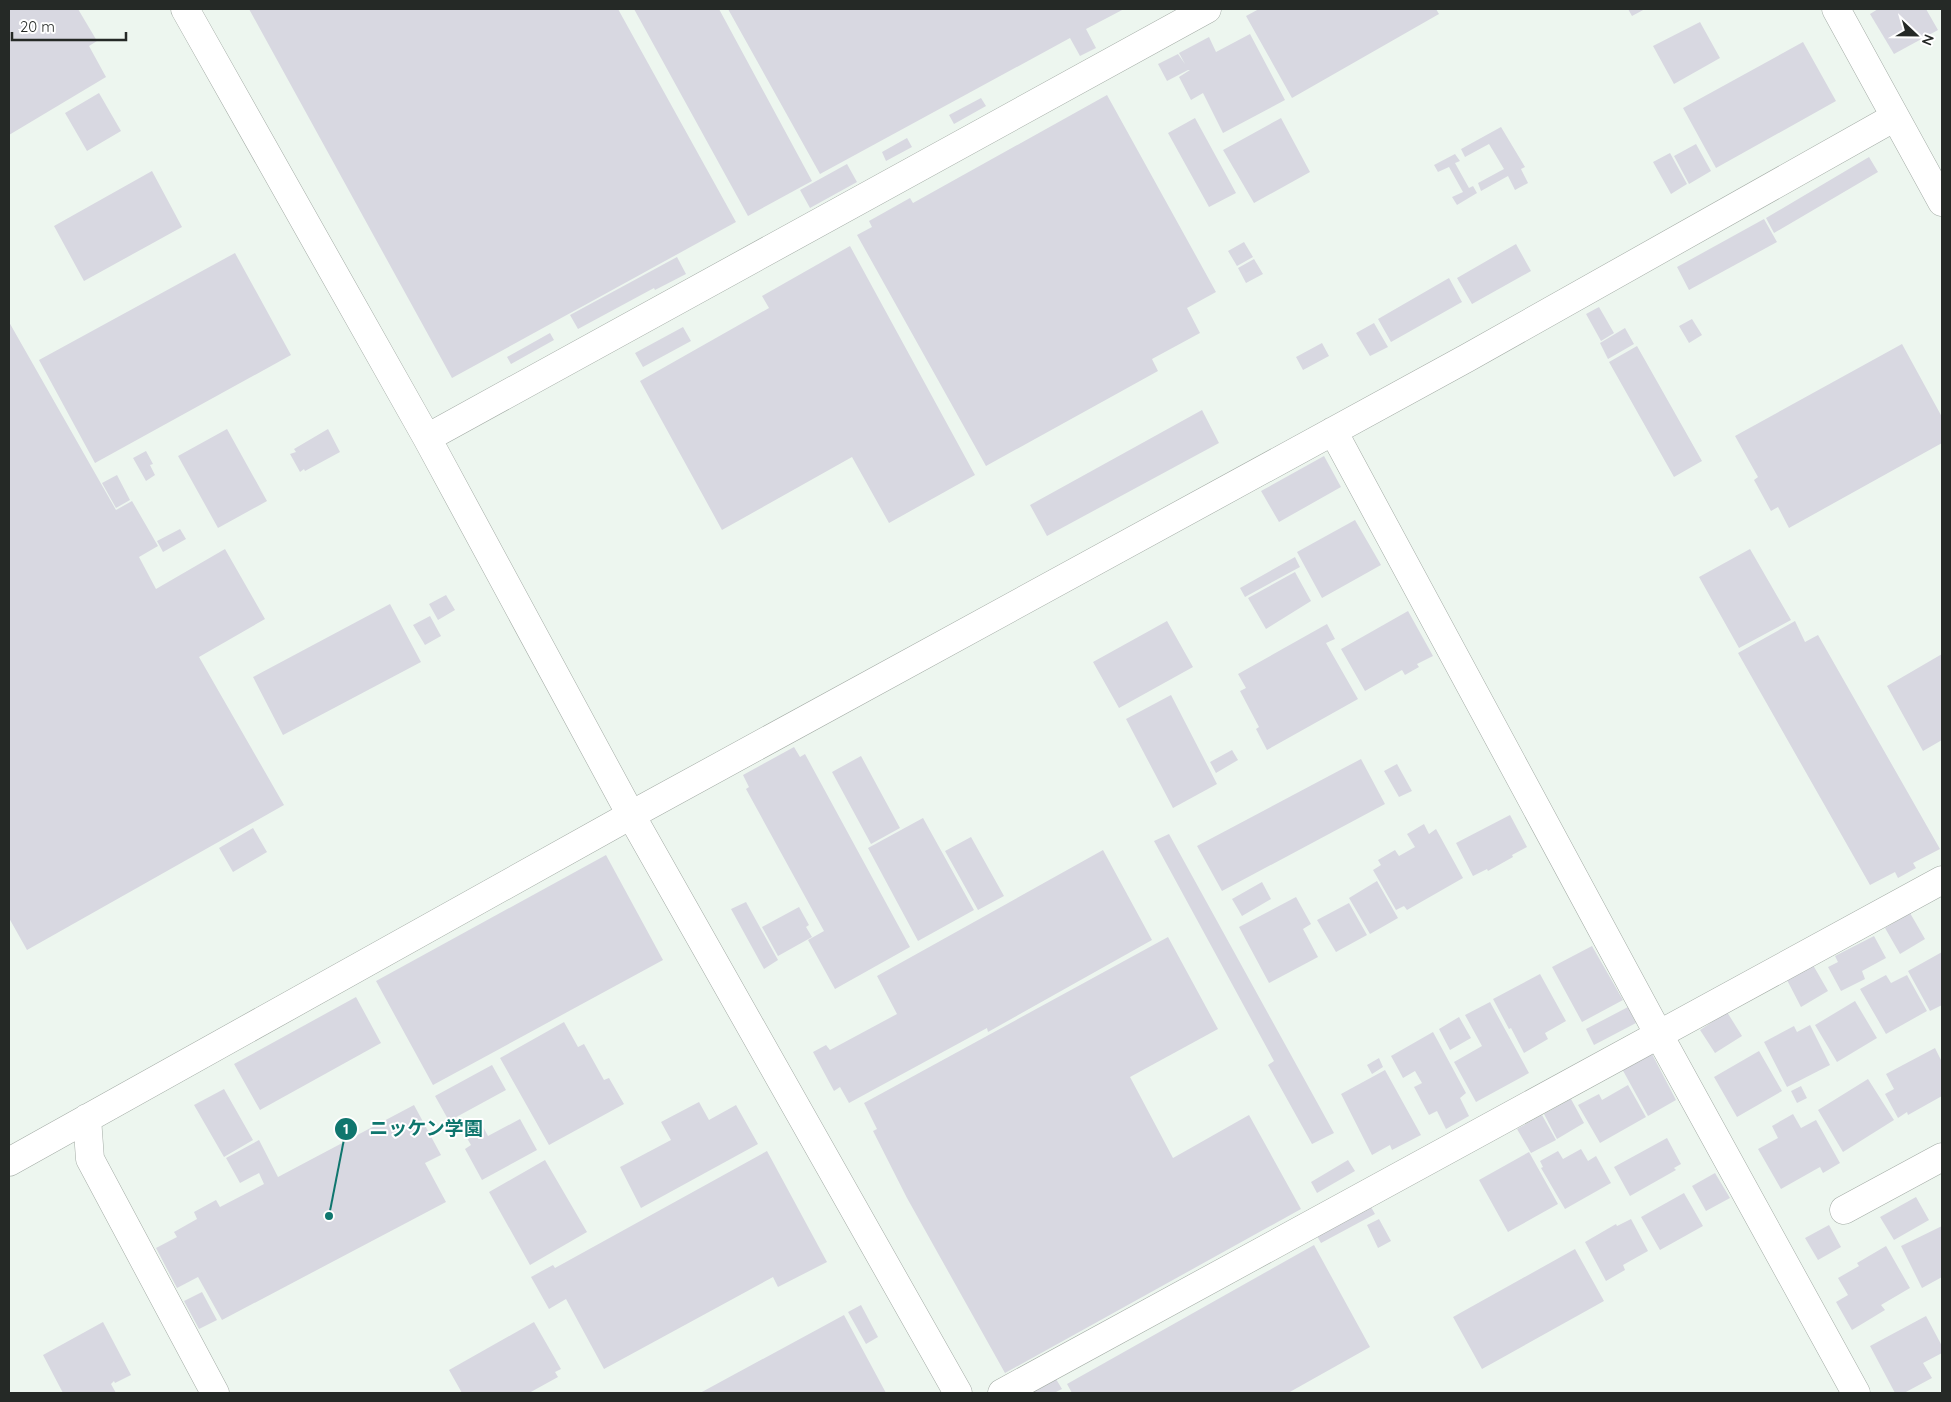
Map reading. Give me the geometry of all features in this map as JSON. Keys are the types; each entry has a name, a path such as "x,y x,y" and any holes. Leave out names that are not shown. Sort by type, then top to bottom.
{"street":[{"path":"185,9 427,438 631,815 958,1393"},
{"path":"427,438 1207,9"},
{"path":"1836,9 1942,202"},
{"path":"9,1162 631,815 1467,358 1895,116"},
{"path":"1333,431 1659,1035 1856,1393"},
{"path":"1002,1393 1942,880"},
{"path":"87,1118 90,1159 214,1393"},
{"path":"1844,1210 1942,1157"}],"building":[{"path":"9,9 78,9 97,41 89,46 106,77 9,135"},
{"path":"249,9 618,9 736,222 452,378"},
{"path":"634,9 719,9 812,181 748,216"},
{"path":"728,9 1124,9 1086,29 1096,48 1080,56 1070,38 820,174"},
{"path":"1259,9 1436,9 1439,14 1292,98 1246,16"},
{"path":"1628,9 1645,9 1632,16"},
{"path":"1878,9 1926,9 1938,30 1894,54 1870,14"},
{"path":"1700,22 1720,58 1674,84 1653,46"},
{"path":"1250,34 1285,100 1223,133 1203,93 1191,100 1179,77 1190,70 1167,81 1158,64 1178,54 1185,64 1179,53 1209,37 1216,52"},
{"path":"1803,42 1836,101 1716,168 1683,108"},
{"path":"99,93 121,131 87,151 65,113"},
{"path":"1107,95 1216,292 1187,308 1200,333 1152,359 1158,371 986,466 857,235 872,227 869,221 910,198 913,203"},
{"path":"981,98 986,106 954,124 949,115"},
{"path":"1195,118 1236,193 1209,207 1168,133"},
{"path":"1281,118 1310,172 1254,203 1223,150"},
{"path":"1501,127 1525,167 1521,169 1528,183 1515,190 1508,176 1481,191 1478,183 1504,169 1489,144 1465,157 1461,149"},
{"path":"907,138 912,147 886,161 882,152"},
{"path":"1696,144 1711,171 1689,184 1674,156"},
{"path":"1670,153 1687,184 1671,194 1653,162"},
{"path":"1455,154 1460,161 1455,163 1469,188 1473,186 1477,193 1457,205 1452,197 1463,192 1449,167 1438,172 1434,165"},
{"path":"1869,157 1878,172 1774,233 1766,218"},
{"path":"847,164 857,182 810,208 800,190"},
{"path":"152,171 182,227 84,281 54,226"},
{"path":"1764,219 1777,242 1689,290 1677,267"},
{"path":"1244,242 1253,257 1237,266 1228,251"},
{"path":"1516,244 1531,271 1472,304 1457,278"},
{"path":"850,246 975,475 889,523 852,457 722,530 640,381 769,308 762,296"},
{"path":"235,253 291,355 95,463 39,360"},
{"path":"677,257 686,274 655,290 654,288 578,329 570,315"},
{"path":"1254,259 1263,274 1246,283 1238,268"},
{"path":"1449,278 1462,302 1391,342 1378,319"},
{"path":"1599,307 1614,333 1601,341 1586,314"},
{"path":"1692,319 1702,335 1689,343 1679,326"},
{"path":"9,322 116,510 132,501 158,546 139,557 156,589 225,549 265,619 199,657 284,805 27,950 9,918"},
{"path":"1374,323 1388,347 1370,356 1356,333"},
{"path":"683,327 691,341 643,367 635,353"},
{"path":"1625,328 1634,344 1608,359 1600,343"},
{"path":"550,333 554,340 511,364 507,357"},
{"path":"1322,343 1329,356 1303,370 1296,357"},
{"path":"1902,344 1942,417 1942,443 1789,528 1778,507 1771,511 1754,480 1758,477 1735,436"},
{"path":"1637,346 1702,461 1674,477 1609,362"},
{"path":"1202,410 1219,443 1047,536 1030,505"},
{"path":"227,429 267,501 218,528 178,456"},
{"path":"328,429 340,452 300,472 290,454 296,452 294,449"},
{"path":"146,451 153,464 150,465 155,475 146,481 133,458"},
{"path":"1324,456 1341,487 1279,522 1261,491"},
{"path":"117,475 130,500 116,508 102,483"},
{"path":"1355,520 1381,565 1322,598 1297,552"},
{"path":"180,529 186,539 163,552 157,541"},
{"path":"1750,549 1791,620 1739,648 1699,577"},
{"path":"1295,557 1300,567 1245,597 1240,588"},
{"path":"1295,572 1311,601 1266,629 1248,598"},
{"path":"446,595 455,610 438,620 429,604"},
{"path":"390,604 421,662 283,735 253,677"},
{"path":"1408,611 1433,656 1417,664 1419,667 1405,675 1402,670 1365,691 1341,649"},
{"path":"430,616 441,636 425,645 413,625"},
{"path":"1167,621 1193,667 1119,708 1093,662"},
{"path":"1795,621 1805,642 1818,635 1940,849 1913,863 1916,868 1898,878 1895,872 1870,885 1738,653"},
{"path":"1327,624 1335,639 1326,643 1358,699 1267,750 1256,729 1259,727 1240,691 1246,688 1238,674"},
{"path":"1942,654 1942,740 1923,751 1887,686"},
{"path":"1171,695 1217,784 1173,808 1126,719"},
{"path":"794,747 800,757 805,754 910,947 835,989 808,940 824,931 746,789 749,787 743,775"},
{"path":"1232,750 1238,760 1216,773 1210,762"},
{"path":"861,756 900,828 871,844 832,772"},
{"path":"1361,759 1385,804 1222,891 1197,846"},
{"path":"1397,764 1412,791 1399,797 1384,771"},
{"path":"1510,815 1527,847 1488,871 1487,869 1473,876 1456,843"},
{"path":"923,818 974,910 918,941 868,848"},
{"path":"1424,824 1429,834 1436,829 1463,878 1407,910 1404,906 1396,910 1373,870 1381,865 1378,860 1395,850 1399,856 1415,847 1407,834"},
{"path":"253,828 267,852 233,872 219,848"},
{"path":"1169,834 1334,1133 1312,1144 1268,1065 1274,1061 1154,841"},
{"path":"971,837 1004,896 978,910 945,851"},
{"path":"1103,850 1152,940 988,1032 987,1028 849,1103 840,1087 834,1091 813,1052 826,1045 830,1050 897,1014 877,976"},
{"path":"606,855 663,960 433,1085 376,981"},
{"path":"1377,881 1398,918 1370,934 1349,898"},
{"path":"1262,882 1271,899 1242,916 1232,899"},
{"path":"1296,897 1311,924 1303,929 1318,957 1269,983 1239,927"},
{"path":"746,902 778,960 764,969 731,909"},
{"path":"1349,903 1367,935 1336,952 1317,920"},
{"path":"799,907 809,925 806,927 812,937 778,956 762,927"},
{"path":"1910,913 1925,939 1900,954 1885,928"},
{"path":"1874,936 1886,958 1862,971 1865,979 1841,991 1828,967 1838,962 1835,956"},
{"path":"1168,937 1218,1029 1130,1077 1173,1158 1249,1115 1301,1209 1005,1373 907,1198 873,1131 877,1129 864,1103"},
{"path":"1592,946 1623,1000 1582,1022 1552,967"},
{"path":"1942,952 1942,1005 1930,1011 1908,971"},
{"path":"1813,965 1828,991 1801,1007 1787,980"},
{"path":"1540,974 1566,1021 1545,1033 1548,1039 1524,1053 1493,999"},
{"path":"1886,975 1891,983 1907,975 1927,1011 1886,1034 1860,989"},
{"path":"356,997 381,1043 260,1110 234,1064"},
{"path":"1855,1001 1877,1038 1837,1062 1815,1025"},
{"path":"1490,1002 1529,1073 1476,1102 1454,1062 1482,1046 1465,1015"},
{"path":"1628,1007 1636,1023 1594,1045 1586,1029"},
{"path":"1727,1012 1742,1036 1715,1053 1700,1030"},
{"path":"1459,1017 1471,1038 1450,1050 1439,1029"},
{"path":"564,1022 578,1047 584,1044 604,1080 609,1078 624,1104 549,1145 500,1058"},
{"path":"1810,1025 1830,1065 1787,1087 1764,1042 1794,1026 1797,1032"},
{"path":"1433,1032 1466,1093 1460,1098 1469,1116 1446,1129 1437,1111 1429,1115 1414,1087 1422,1083 1415,1071 1403,1078 1391,1056"},
{"path":"1935,1048 1942,1062 1942,1096 1908,1115 1907,1112 1898,1118 1885,1094 1894,1089 1886,1074"},
{"path":"1759,1051 1782,1091 1737,1117 1714,1077"},
{"path":"1648,1052 1652,1054 1676,1100 1648,1116 1621,1067"},
{"path":"1379,1058 1383,1067 1372,1074 1367,1065"},
{"path":"492,1065 506,1090 449,1121 435,1096"},
{"path":"1385,1070 1421,1135 1392,1150 1390,1145 1372,1155 1341,1094"},
{"path":"1868,1079 1894,1120 1843,1152 1818,1110"},
{"path":"1628,1085 1646,1117 1600,1143 1578,1105 1599,1094 1602,1100"},
{"path":"1801,1086 1807,1098 1797,1103 1791,1091"},
{"path":"224,1089 253,1140 224,1157 194,1105"},
{"path":"1571,1099 1584,1123 1557,1139 1544,1114"},
{"path":"699,1102 709,1120 736,1105 758,1144 641,1208 620,1167 671,1140 661,1122"},
{"path":"414,1105 441,1155 425,1163 446,1202 222,1320 198,1277 177,1288 156,1248 177,1237 174,1232 197,1219 194,1212 216,1200 220,1207 264,1184 259,1173 240,1183 226,1158 259,1140 278,1177"},
{"path":"1793,1114 1801,1128 1816,1120 1840,1163 1823,1173 1820,1167 1781,1189 1758,1149 1778,1138 1772,1126"},
{"path":"1542,1115 1556,1140 1531,1153 1517,1129"},
{"path":"520,1119 537,1150 482,1180 465,1149 471,1145 464,1133 481,1123 488,1136"},
{"path":"1667,1138 1681,1164 1674,1168 1676,1170 1630,1196 1614,1167"},
{"path":"1581,1149 1588,1161 1596,1156 1611,1183 1565,1209 1541,1168 1543,1167 1540,1161 1558,1151 1563,1159"},
{"path":"767,1151 827,1262 778,1287 773,1277 604,1369 566,1299 549,1309 531,1277 553,1265 555,1268"},
{"path":"1529,1152 1558,1204 1508,1232 1479,1180"},
{"path":"545,1160 587,1232 530,1265 489,1192"},
{"path":"1348,1160 1355,1171 1317,1193 1311,1182"},
{"path":"1715,1173 1730,1198 1706,1211 1692,1186"},
{"path":"1684,1193 1703,1226 1660,1250 1641,1217"},
{"path":"1916,1197 1929,1220 1894,1240 1880,1217"},
{"path":"1371,1207 1375,1214 1321,1243 1317,1236"},
{"path":"1379,1219 1391,1241 1378,1248 1367,1225"},
{"path":"1631,1219 1648,1251 1623,1265 1625,1270 1606,1281 1585,1242 1616,1224 1617,1226"},
{"path":"1829,1225 1841,1247 1818,1260 1805,1238"},
{"path":"1942,1226 1942,1277 1922,1288 1901,1246"},
{"path":"1314,1245 1370,1347 1288,1393 1072,1393 1067,1384"},
{"path":"1886,1246 1910,1288 1881,1305 1885,1310 1852,1330 1836,1302 1848,1295 1838,1278 1859,1266 1857,1263"},
{"path":"1575,1249 1604,1301 1482,1369 1453,1317"},
{"path":"202,1292 217,1320 199,1329 184,1301"},
{"path":"861,1305 878,1337 866,1344 848,1312"},
{"path":"844,1315 886,1393 700,1393"},
{"path":"1926,1316 1942,1346 1942,1353 1923,1363 1932,1378 1904,1393 1895,1393 1870,1346"},
{"path":"103,1322 131,1375 115,1383 114,1381 111,1384 116,1393 63,1393 43,1355"},
{"path":"534,1322 561,1369 555,1372 558,1377 529,1393 462,1393 449,1370"},
{"path":"1056,1379 1062,1389 1054,1393 1030,1393"}],"place":[{"name":"ニッケン学園","path":"329,1216"}]}
